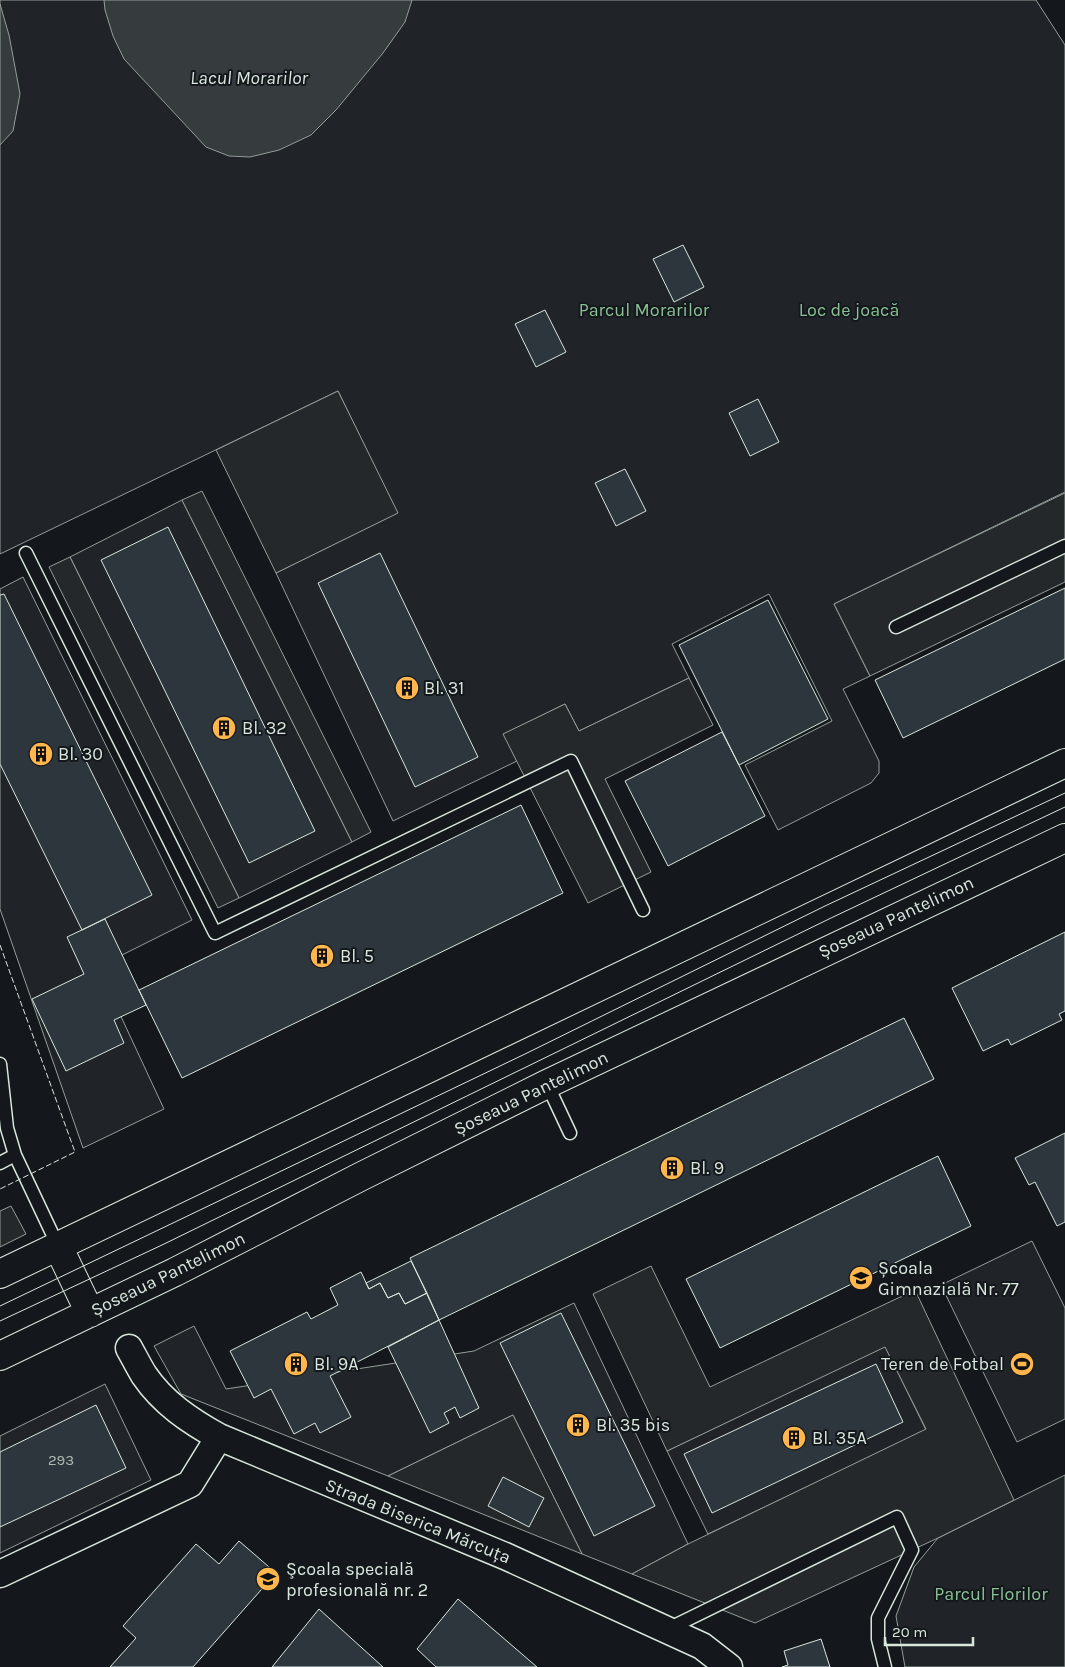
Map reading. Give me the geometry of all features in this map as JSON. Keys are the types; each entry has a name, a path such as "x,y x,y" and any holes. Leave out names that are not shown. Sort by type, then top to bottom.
{"main road":[{"path":"0,1274 1065,764"},
{"name":"Șoseaua Pantelimon","path":"0,1356 175,1272 547,1084 1065,838"},
{"path":"58,1246 90,1313"}],"street":[{"name":"Strada Biserica Mărcuța","path":"129,1348 156,1391 192,1423 219,1438 505,1556 668,1629 702,1646 730,1667"},
{"path":"0,1574 190,1484 219,1438"}],"lane":[{"path":"896,627 1065,546"},
{"path":"26,553 215,933 571,761 642,910"},
{"path":"0,1064 7,1128 15,1155 58,1246"},
{"path":"547,1084 570,1133"},
{"path":"0,1163 15,1155"},
{"path":"668,1629 898,1517 912,1550 878,1618 878,1640 885,1667"}],"green space":[{"name":"Parcul Morarilor","path":"0,0 1036,0 1065,45 1065,492 834,604 870,676 843,689 879,761 879,773 871,783 778,830 745,765 832,721 769,594 672,644 689,678 579,731 565,704 504,734 517,761 393,821 276,573 397,513 338,391 0,554"},
{"path":"182,500 352,842 239,898 70,557"},
{"path":"23,577 192,920 98,967 164,1109 83,1148 0,909 0,589"},
{"name":"Teren de Fotbal","path":"1032,1241 1065,1308 1065,1419 1017,1442 941,1285"},
{"path":"574,1303 688,1544 632,1574 582,1554 513,1415 388,1476 181,1394 154,1346 194,1326 226,1389 474,1351"},
{"name":"Bl. 35A","path":"885,1346 926,1430 708,1534 667,1451"},
{"path":"105,1384 151,1480 0,1553 0,1436"},
{"name":"Parcul Florilor","path":"1065,1475 1065,1667 905,1667 896,1616 914,1567 938,1538"}],"shaded area":[{"path":"338,391 398,513 276,573 216,450"},
{"path":"202,491 371,832 352,842 182,500"},
{"path":"1065,493 1065,582 870,676 834,604"},
{"path":"70,557 239,898 218,908 49,567"},
{"path":"689,678 713,725 605,779 651,872 588,903 503,734 565,704 579,731"},
{"path":"11,1206 26,1234 0,1247 0,1211"},
{"path":"651,1266 710,1387 915,1290 1014,1500 938,1538 755,1623 632,1574 688,1544 926,1429 885,1347 667,1451 593,1294"},
{"path":"513,1415 582,1554 388,1476"}],"water":[{"name":"Lacul Morarilor","path":"104,0 412,0 405,22 383,53 336,110 311,135 279,150 250,157 229,156 206,147 124,59 113,36"},
{"path":"0,4 9,35 20,94 13,131 0,145"}],"building":[{"path":"683,245 704,287 674,302 653,259"},
{"path":"545,310 566,352 536,367 515,324"},
{"path":"758,399 779,442 750,456 729,413"},
{"path":"625,469 646,511 616,526 595,483"},
{"name":"Bl. 32","path":"168,527 315,831 249,863 101,560"},
{"name":"Bl. 31","path":"380,553 478,757 415,787 318,583"},
{"path":"1065,588 1065,659 903,738 875,680"},
{"name":"Bl. 30","path":"4,594 152,895 82,930 0,764 0,595"},
{"path":"768,600 828,719 739,765 679,645"},
{"path":"722,732 765,816 668,866 625,781"},
{"name":"Bl. 5","path":"521,805 563,893 182,1078 139,990"},
{"path":"105,919 146,1005 114,1020 124,1043 66,1071 32,999 84,974 67,937"},
{"path":"1065,932 1065,1011 1059,1014 1062,1020 1011,1045 1008,1039 983,1051 952,988"},
{"name":"Bl. 9","path":"904,1018 934,1079 439,1320 410,1258"},
{"path":"1065,1133 1065,1222 1057,1226 1035,1182 1029,1185 1015,1158"},
{"path":"938,1156 971,1226 720,1348 686,1279"},
{"path":"411,1261 427,1293 405,1304 399,1293 388,1298 380,1283 369,1289 366,1283"},
{"name":"Bl. 9A","path":"361,1272 369,1289 380,1283 388,1298 399,1293 405,1304 427,1293 439,1320 330,1376 351,1417 320,1433 315,1423 294,1434 271,1389 254,1398 230,1351 307,1312 311,1319 338,1305 330,1288"},
{"name":"Bl. 35 bis","path":"561,1313 655,1506 594,1536 500,1343"},
{"path":"439,1320 479,1408 460,1418 455,1407 444,1413 449,1423 430,1433 388,1347"},
{"name":"Bl. 35A","path":"876,1364 903,1422 712,1513 684,1454"},
{"path":"96,1405 126,1468 0,1527 0,1452"},
{"path":"503,1477 544,1498 529,1527 488,1506"},
{"path":"239,1541 276,1573 193,1667 110,1667 136,1638 123,1626 196,1544 219,1564"},
{"path":"458,1599 537,1667 436,1667 417,1649"},
{"path":"319,1609 383,1667 272,1667"},
{"path":"821,1639 830,1667 782,1667 788,1665 784,1651"}],"tram line":[{"path":"0,1306 525,1054 825,906 1065,793"},
{"path":"0,1321 162,1245 831,918 1065,807"}],"fence":[{"path":"0,945 75,1152 0,1189"}],"place":[{"name":"Bl. 31","path":"407,688"},
{"name":"Bl. 32","path":"224,728"},
{"name":"Bl. 30","path":"41,754"},
{"name":"Bl. 5","path":"322,956"},
{"name":"Bl. 9","path":"672,1168"},
{"name":"Școala Gimnazială Nr. 77","path":"861,1278"},
{"name":"Bl. 9A","path":"296,1364"},
{"name":"Teren de Fotbal","path":"1022,1364"},
{"name":"Bl. 35 bis","path":"578,1425"},
{"name":"Bl. 35A","path":"794,1438"},
{"name":"Şcoala specială profesională nr. 2","path":"268,1579"}],"park label":[{"name":"Loc de joacă","path":"849,310"}]}
